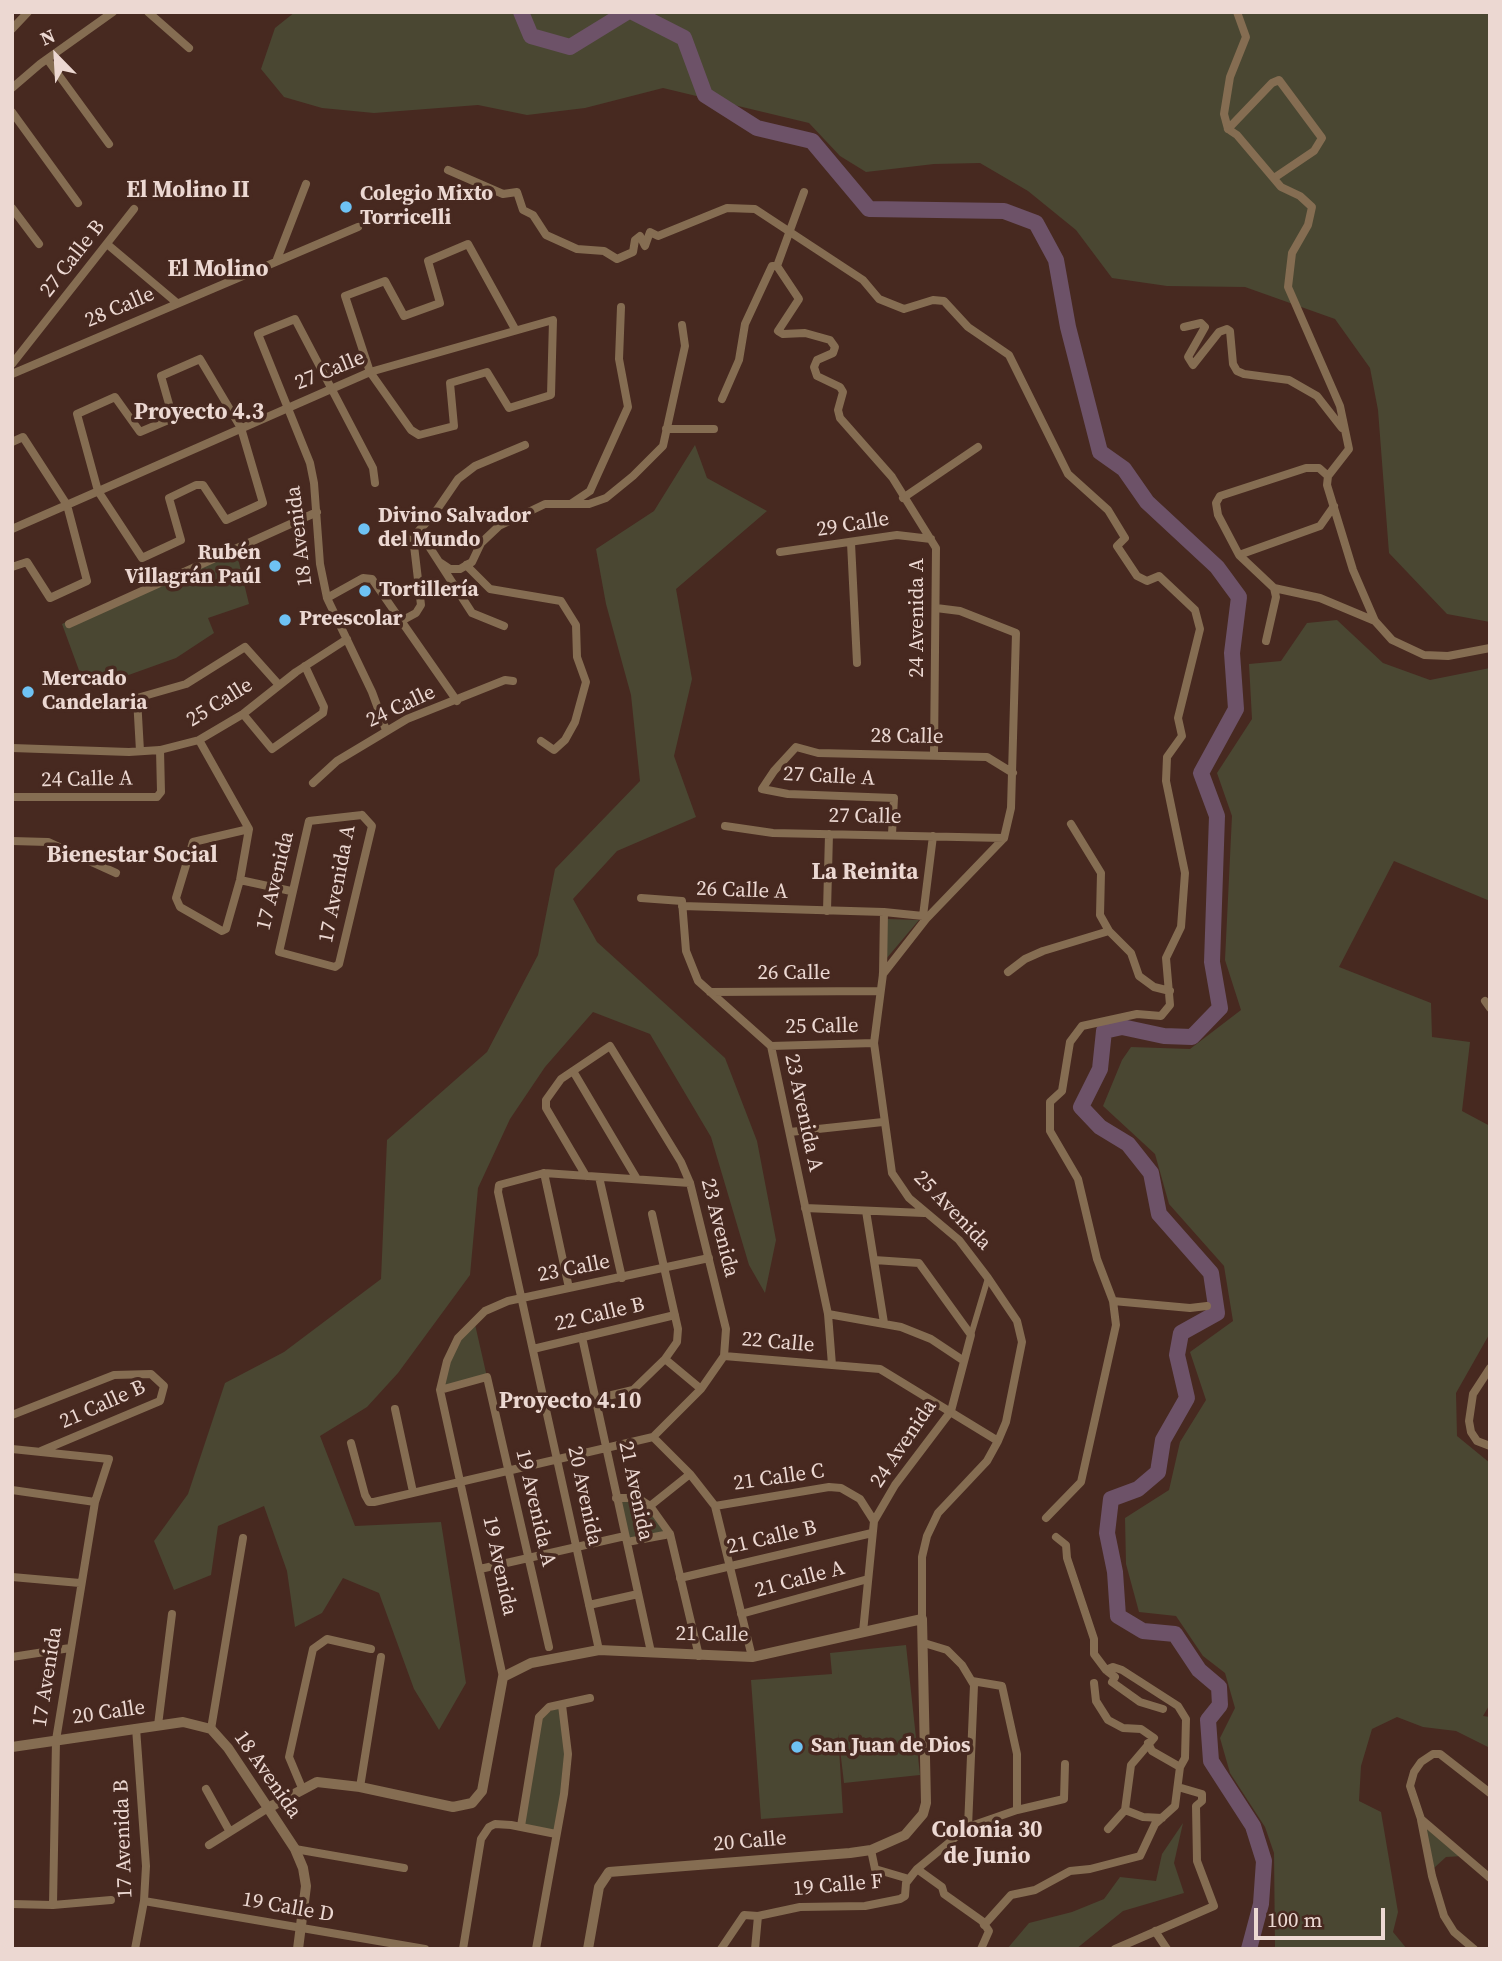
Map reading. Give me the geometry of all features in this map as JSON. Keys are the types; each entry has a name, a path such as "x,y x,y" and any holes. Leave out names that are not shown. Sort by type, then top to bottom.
{"street":[{"path":"12,29 28,12"},
{"path":"12,88 47,59 113,12"},
{"path":"148,12 189,48"},
{"path":"1237,12 1246,34 1230,77 1224,114 1228,129 1237,135 1281,187 1312,207 1308,225 1292,253 1288,287 1340,406 1347,454 1328,476 1327,485 1353,570 1375,621 1392,640 1424,656 1448,656 1490,648"},
{"path":"47,59 109,144"},
{"path":"1228,129 1272,83 1279,80 1322,138 1314,151 1274,178"},
{"path":"12,112 78,203"},
{"path":"448,170 503,194 517,192 523,210 533,215 546,235 577,249 604,251 617,259 632,252 635,240 640,236 645,246 650,232 658,236 727,208 755,209 863,280 878,299 904,309 933,300 944,301 968,327 1003,348 1068,474 1108,510 1125,538 1117,546 1137,576 1147,581 1159,576 1195,610 1200,629 1178,718 1182,736 1167,757 1166,781 1185,873 1181,927 1166,957 1170,1006 1161,1016 1137,1014 1082,1026 1070,1042 1062,1091 1050,1102 1051,1131 1078,1179 1097,1259 1113,1301 1116,1325 1081,1482 1046,1518"},
{"path":"277,259 306,184"},
{"path":"722,399 739,360 745,324 772,266 777,266 804,192"},
{"path":"12,208 39,244"},
{"name":"27 Calle B","path":"12,364 134,209"},
{"name":"28 Calle","path":"12,374 277,259 358,227"},
{"path":"107,244 177,303"},
{"path":"370,372 345,296 385,281 404,316 440,303 428,261 468,244 516,329"},
{"name":"24 Avenida A","path":"777,266 799,299 778,331 783,334 805,332 831,340 835,347 832,353 817,360 814,367 817,376 841,387 843,392 838,410 840,418 892,477 931,539 937,558 934,754"},
{"path":"569,504 590,491 628,407 619,359 621,307"},
{"name":"18 Avenida","path":"333,388 295,318 258,334 310,463 317,512 320,564 327,598 372,692 386,730"},
{"name":"27 Calle","path":"12,529 370,372 554,320 551,395 509,408 487,372 450,383 454,426 419,435 411,430 370,372"},
{"path":"1184,327 1201,323 1205,327 1188,358 1193,365 1219,332 1227,329 1230,331 1233,364 1237,370 1244,374 1289,380 1317,396 1346,434"},
{"path":"441,563 453,570 472,562 481,543 499,526 545,504 589,505 606,498 663,446 685,346 682,325"},
{"path":"200,359 242,428 263,504 226,520 203,485 196,485 169,500 181,540 142,558 98,491 77,414 116,397 140,432 173,418 161,376 200,359"},
{"path":"333,388 373,468 375,484"},
{"path":"666,429 714,429"},
{"path":"12,442 23,438 66,505 87,581 50,598 26,561 12,566"},
{"path":"403,620 416,613 421,605 412,542 419,531 458,480 475,466 525,445"},
{"name":"29 Calle","path":"903,498 978,447"},
{"path":"1328,476 1319,468 1306,468 1217,499 1219,515 1239,555 1274,588 1320,598 1375,621"},
{"path":"1239,555 1320,526 1334,506"},
{"path":"68,624 317,512"},
{"path":"419,531 472,613 504,626"},
{"name":"29 Calle","path":"780,552 898,535 931,539"},
{"path":"851,543 857,663"},
{"path":"466,565 490,589 561,601 576,625 577,657 586,682 575,722 554,750 541,741"},
{"path":"327,598 368,577 374,581 457,701"},
{"path":"1266,641 1276,597 1274,588"},
{"path":"936,608 960,611 1016,633 1013,773 1004,838"},
{"name":"25 Calle","path":"12,748 100,753 160,750 199,740 243,714 305,666 346,639"},
{"path":"140,751 136,698 186,684 245,647 279,685"},
{"path":"243,714 272,749 323,713 324,707 305,666"},
{"name":"24 Calle","path":"313,783 337,761 407,719 505,681 513,681"},
{"path":"199,740 249,829 240,880 226,929 222,931 180,907 176,898 191,845 202,838 249,829"},
{"name":"28 Calle","path":"762,789 796,747 818,753 987,757 1013,773"},
{"name":"24 Calle A","path":"12,797 157,797 161,792 160,750"},
{"name":"27 Calle A","path":"762,789 788,794 894,798 892,834"},
{"name":"17 Avenida","path":"277,950 309,821 362,815"},
{"name":"17 Avenida A","path":"277,950 335,967 339,964 372,827 362,815"},
{"path":"1071,824 1101,873 1100,915 1109,931 1131,953 1139,976 1154,986 1170,991"},
{"name":"27 Calle","path":"725,826 773,832 1004,838"},
{"path":"827,911 829,834"},
{"path":"924,918 933,836"},
{"name":"25 Avenida","path":"883,974 924,918 1004,838"},
{"path":"12,841 48,842 116,873"},
{"path":"240,880 291,891"},
{"name":"26 Calle A","path":"641,898 682,904 884,912 924,918"},
{"name":"23 Avenida A","path":"682,904 691,968 710,992 771,1046 828,1314 832,1365"},
{"name":"25 Avenida","path":"884,912 883,974 874,1044 883,1122 897,1184 925,1213 959,1240 1017,1321 1022,1342 1006,1422 998,1441 986,1461 938,1513 927,1536 922,1557 926,1803 915,1825 893,1842"},
{"path":"1008,972 1025,959 1043,951 1109,931"},
{"name":"26 Calle","path":"710,992 879,991"},
{"name":"25 Calle","path":"771,1046 874,1044"},
{"name":"23 Avenida","path":"573,1071 610,1046 681,1162 690,1183 726,1329 724,1356"},
{"path":"586,1176 545,1103 561,1079 573,1071 637,1179"},
{"path":"790,1132 883,1122"},
{"path":"569,1288 544,1173 690,1183"},
{"name":"20 Avenida","path":"544,1173 499,1185 498,1192 598,1650"},
{"path":"599,1177 622,1278"},
{"path":"805,1208 925,1213"},
{"path":"866,1211 884,1323"},
{"path":"595,1399 634,1390 665,1360 677,1342 666,1268 652,1214"},
{"name":"23 Calle","path":"458,1338 485,1311 521,1297 709,1258"},
{"path":"874,1260 919,1263 971,1335"},
{"name":"24 Avenida","path":"863,1632 874,1521 895,1485 951,1411 988,1278"},
{"path":"1113,1301 1190,1308 1207,1306"},
{"path":"828,1314 884,1323 931,1339 964,1361"},
{"name":"22 Calle B","path":"533,1349 675,1315"},
{"name":"21 Avenida","path":"582,1337 651,1652"},
{"name":"19 Avenida","path":"360,1787 453,1807 472,1802 482,1791 503,1677 440,1390 447,1361 458,1338"},
{"name":"22 Calle","path":"653,1437 701,1389 724,1356 880,1369 998,1441"},
{"path":"665,1360 701,1389"},
{"path":"1490,1368 1473,1394 1469,1421 1471,1432 1477,1441 1490,1446"},
{"name":"21 Calle B","path":"12,1415 114,1375 140,1372 158,1379 164,1386 160,1401 38,1452"},
{"name":"19 Avenida A","path":"440,1390 487,1377 549,1647"},
{"path":"395,1409 413,1492"},
{"path":"351,1443 369,1502 653,1437 690,1474 715,1506 752,1657"},
{"name":"21 Calle B","path":"12,1449 109,1459"},
{"name":"17 Avenida","path":"53,1905 56,1740 94,1502 109,1459"},
{"path":"650,1506 690,1474"},
{"name":"21 Calle C","path":"715,1506 829,1487 841,1488 860,1499 874,1521"},
{"path":"12,1490 94,1502"},
{"path":"617,1499 638,1497 650,1506 670,1534 699,1656"},
{"name":"21 Calle B","path":"681,1578 872,1533"},
{"path":"480,1569 576,1546 670,1534"},
{"path":"1056,1537 1066,1545 1067,1558 1094,1639 1094,1654 1115,1677 1112,1682 1140,1702 1163,1709"},
{"name":"18 Avenida","path":"243,1538 211,1729 228,1748 295,1849 306,1886 298,1949"},
{"path":"12,1577 80,1583"},
{"name":"21 Calle A","path":"741,1614 868,1580"},
{"path":"589,1605 638,1594"},
{"path":"158,1725 172,1614"},
{"name":"21 Calle","path":"503,1677 531,1663 598,1650 752,1657 922,1619"},
{"path":"302,1788 289,1756 313,1649 319,1642 327,1639 370,1649"},
{"path":"924,1643 947,1650 972,1681 968,1827"},
{"path":"12,1657 70,1648"},
{"path":"209,1845 302,1788 317,1782 360,1787 381,1657"},
{"path":"981,1949 986,1928 1011,1895 1035,1890 1070,1871 1090,1869 1140,1856 1155,1824 1175,1807 1180,1767 1187,1747 1184,1713 1178,1706 1122,1670 1113,1667 1107,1670"},
{"path":"972,1681 1002,1686 1017,1754 1017,1810"},
{"path":"1094,1683 1096,1701 1108,1720 1123,1728 1142,1729 1154,1738 1131,1765 1125,1810 1108,1829"},
{"path":"521,1826 537,1724 543,1710 590,1698"},
{"path":"536,1949 568,1754 562,1705"},
{"name":"20 Calle","path":"12,1747 183,1722 211,1729"},
{"name":"17 Avenida B","path":"135,1949 145,1901 146,1866 136,1728"},
{"path":"1148,1743 1152,1751 1180,1767"},
{"path":"1474,1949 1454,1931 1444,1916 1432,1876 1421,1819 1411,1793 1411,1779 1417,1766 1427,1757 1440,1754 1490,1793"},
{"name":"19 Calle F","path":"721,1949 744,1915 758,1916 800,1907 865,1906 900,1899 905,1896 909,1879 918,1869 968,1827 1017,1810 1064,1799 1065,1764"},
{"path":"1115,1949 1214,1906 1197,1861 1196,1806 1202,1801 1202,1794 1178,1787"},
{"path":"206,1789 230,1832"},
{"path":"1125,1810 1143,1817 1162,1818"},
{"path":"1421,1819 1490,1878"},
{"path":"463,1949 481,1839 495,1824 556,1833"},
{"name":"20 Calle","path":"588,1949 599,1887 608,1872 871,1850 893,1842"},
{"path":"295,1849 404,1868"},
{"path":"871,1850 875,1869 909,1879"},
{"path":"918,1869 986,1928"},
{"path":"12,1904 53,1905 111,1900"},
{"name":"19 Calle D","path":"145,1901 425,1949"},
{"path":"755,1949 758,1916"},
{"path":"1154,1931 1167,1949"}],"shaded area":[{"path":"295,12 1490,12 1490,622 1447,614 1389,553 1378,410 1370,368 1335,319 1245,287 1167,286 1112,278 1076,230 1028,191 980,163 934,164 866,172 840,156 809,123 663,88 585,108 527,115 478,105 374,113 322,108 284,97 261,69 275,28"},
{"path":"695,445 707,478 767,511 676,589 692,679 674,756 696,817 617,851 573,899 597,942 725,1058 757,1141 776,1240 765,1293 749,1265 711,1137 650,1034 593,1012 545,1067 510,1119 478,1188 470,1275 398,1373 367,1407 320,1436 355,1526 441,1522 466,1683 439,1730 414,1689 379,1593 343,1578 322,1613 295,1627 287,1571 264,1506 218,1526 211,1575 174,1590 154,1541 188,1494 225,1383 284,1352 381,1279 387,1140 487,1052 538,955 555,869 640,781 631,695 606,604 596,549 654,511"},
{"path":"235,546 249,604 208,618 214,633 176,658 123,677 119,685 84,684 62,624"},
{"path":"1337,620 1383,663 1430,680 1490,668 1490,901 1394,861 1339,967 1431,1003 1432,1037 1470,1042 1462,1111 1490,1126 1490,1333 1456,1393 1457,1436 1490,1463 1490,1704 1483,1716 1490,1717 1490,1748 1456,1731 1423,1727 1397,1717 1372,1729 1361,1766 1359,1801 1381,1812 1398,1912 1393,1932 1407,1949 1275,1949 1274,1853 1265,1827 1230,1773 1220,1738 1235,1708 1225,1673 1203,1656 1176,1616 1139,1612 1126,1564 1125,1518 1169,1490 1180,1442 1206,1400 1190,1352 1233,1321 1224,1266 1169,1204 1155,1154 1103,1106 1122,1060 1131,1047 1190,1049 1241,1010 1225,960 1232,816 1217,773 1252,719 1249,664 1281,661 1307,623"},
{"path":"887,919 919,920 886,959"},
{"path":"474,1320 487,1377 440,1390 447,1361"},
{"path":"616,1498 638,1498 670,1534 627,1542"},
{"path":"906,1645 920,1775 844,1783 838,1732 843,1813 761,1819 751,1680 832,1674 830,1653"},
{"path":"562,1705 568,1754 556,1834 521,1826 539,1717"},
{"path":"1421,1819 1463,1856 1446,1857 1434,1868"},
{"path":"1183,1823 1174,1863 1184,1893 1123,1911 1076,1949 1007,1949 1029,1923 1072,1912 1104,1899 1120,1877 1156,1881 1162,1854"}],"waterway":[{"path":"521,12 531,36 570,47 627,12"},
{"path":"633,12 684,38 705,95 757,128 812,141 869,209 1004,211 1036,223 1056,260 1068,327 1100,452 1124,469 1147,502 1217,567 1239,597 1232,653 1236,709 1201,773 1217,816 1212,962 1220,1008 1192,1037 1164,1036 1122,1027 1104,1031 1100,1069 1081,1107 1100,1127 1128,1144 1151,1173 1159,1214 1211,1273 1217,1313 1181,1333 1177,1355 1187,1398 1163,1440 1158,1472 1138,1489 1111,1499 1107,1533 1115,1572 1118,1616 1143,1631 1175,1634 1199,1670 1219,1687 1220,1705 1208,1720 1211,1761 1253,1826 1264,1861 1261,1904 1249,1949"}],"place":[{"name":"Colegio Mixto Torricelli","path":"346,207"},
{"name":"Divino Salvador del Mundo","path":"364,529"},
{"name":"Rubén Villagrán Paúl","path":"275,566"},
{"name":"Tortillería","path":"365,591"},
{"name":"Preescolar","path":"285,620"},
{"name":"Mercado Candelaria","path":"28,692"},
{"name":"San Juan de Dios","path":"797,1747"}],"district":[{"name":"El Molino II","path":"188,191"},
{"name":"El Molino","path":"218,270"},
{"name":"Proyecto 4.3","path":"199,413"},
{"name":"Bienestar Social","path":"132,856"},
{"name":"La Reinita","path":"865,873"},
{"name":"Proyecto 4.10","path":"570,1402"},
{"name":"Colonia 30 de Junio","path":"987,1844"}]}
